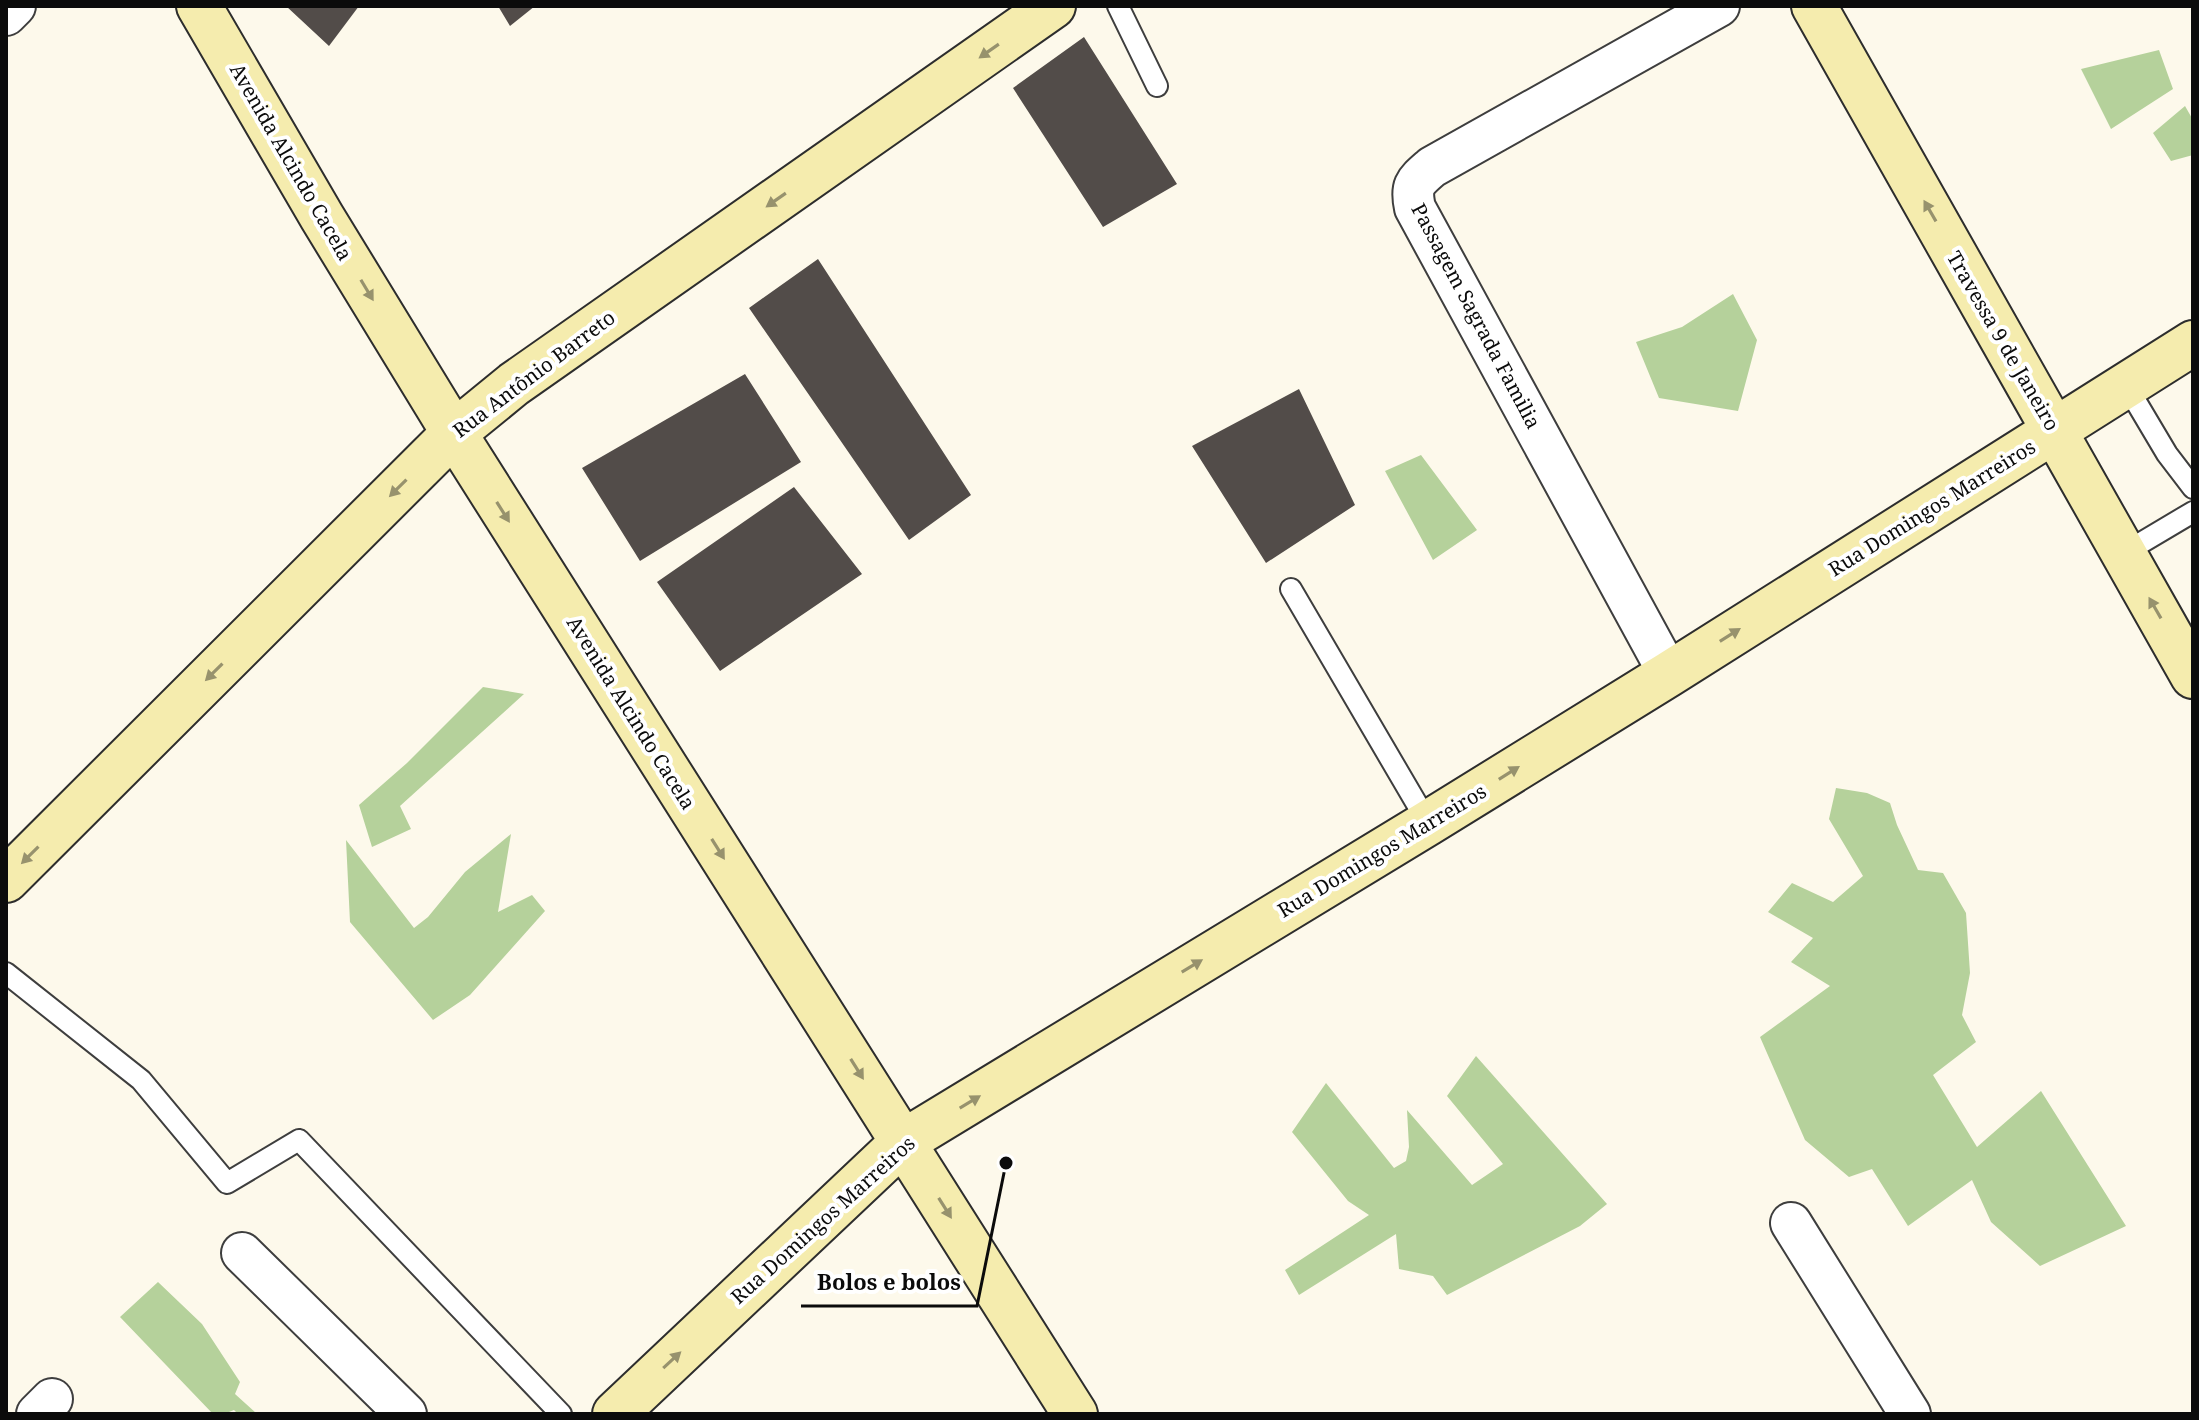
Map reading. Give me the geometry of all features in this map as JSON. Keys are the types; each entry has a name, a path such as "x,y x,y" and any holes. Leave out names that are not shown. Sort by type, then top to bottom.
{"main road":[{"name":"Avenida Alcindo Cacela","path":"199,6 322,217 454,433 1075,1414"},
{"name":"Rua Antônio Barreto","path":"6,880 454,433 514,384 1053,6"},
{"name":"Travessa 9 de Janeiro","path":"1814,6 2193,676"},
{"name":"Rua Domingos Marreiros","path":"615,1414 903,1142 1669,674 2193,343"}],"street":[{"path":"6,15 15,6"},
{"name":"Passagem Sagrada Familia","path":"1669,674 1415,208 1412,193 1414,184 1432,167 1719,6"},
{"path":"1791,1223 1910,1414"},
{"path":"242,1253 406,1414"}],"lane":[{"path":"1118,6 1157,86"},
{"path":"2126,385 2167,454 2193,488"},
{"path":"2124,553 2193,512"},
{"path":"1291,589 1428,823"},
{"path":"6,973 141,1080 227,1183 299,1140 561,1414"}],"green space":[{"path":"2159,50 2173,89 2111,129 2081,69"},
{"path":"2185,106 2193,120 2193,155 2171,161 2153,133"},
{"path":"1733,294 1757,340 1738,411 1659,398 1636,342 1682,327"},
{"path":"1421,455 1477,530 1433,560 1385,471"},
{"path":"483,687 524,694 400,806 411,829 372,847 359,805 407,763"},
{"path":"1836,788 1867,793 1890,803 1918,870 1943,873 1966,913 1970,973 1962,1015 1976,1042 1933,1075 1977,1147 2041,1091 2126,1226 2040,1266 1991,1222 1972,1180 1908,1226 1872,1169 1849,1177 1805,1140 1760,1037 1830,986 1791,962 1813,938 1768,912 1792,883 1833,902 1863,876 1829,819"},
{"path":"511,834 498,912 532,895 545,911 470,995 433,1020 350,922 346,840 414,928 428,917 465,872"},
{"path":"1476,1056 1607,1204 1580,1226 1447,1295 1433,1276 1399,1269 1396,1234 1299,1295 1285,1270 1369,1215 1348,1201 1292,1132 1326,1083 1394,1168 1406,1161 1409,1147 1407,1110 1472,1185 1503,1164 1447,1096"},
{"path":"158,1282 202,1324 240,1382 235,1394 257,1414 238,1414 234,1410 213,1414 120,1317"}],"building":[{"path":"286,6 359,6 329,46"},
{"path":"498,6 535,6 510,26"},
{"path":"1084,37 1177,184 1103,227 1013,88"},
{"path":"818,259 971,495 909,540 749,308"},
{"path":"745,374 801,462 640,561 582,468"},
{"path":"1299,389 1355,505 1266,563 1192,446"},
{"path":"794,487 862,574 720,671 657,582"}],"place":[{"name":"Bolos e bolos","path":"1006,1163"}]}
